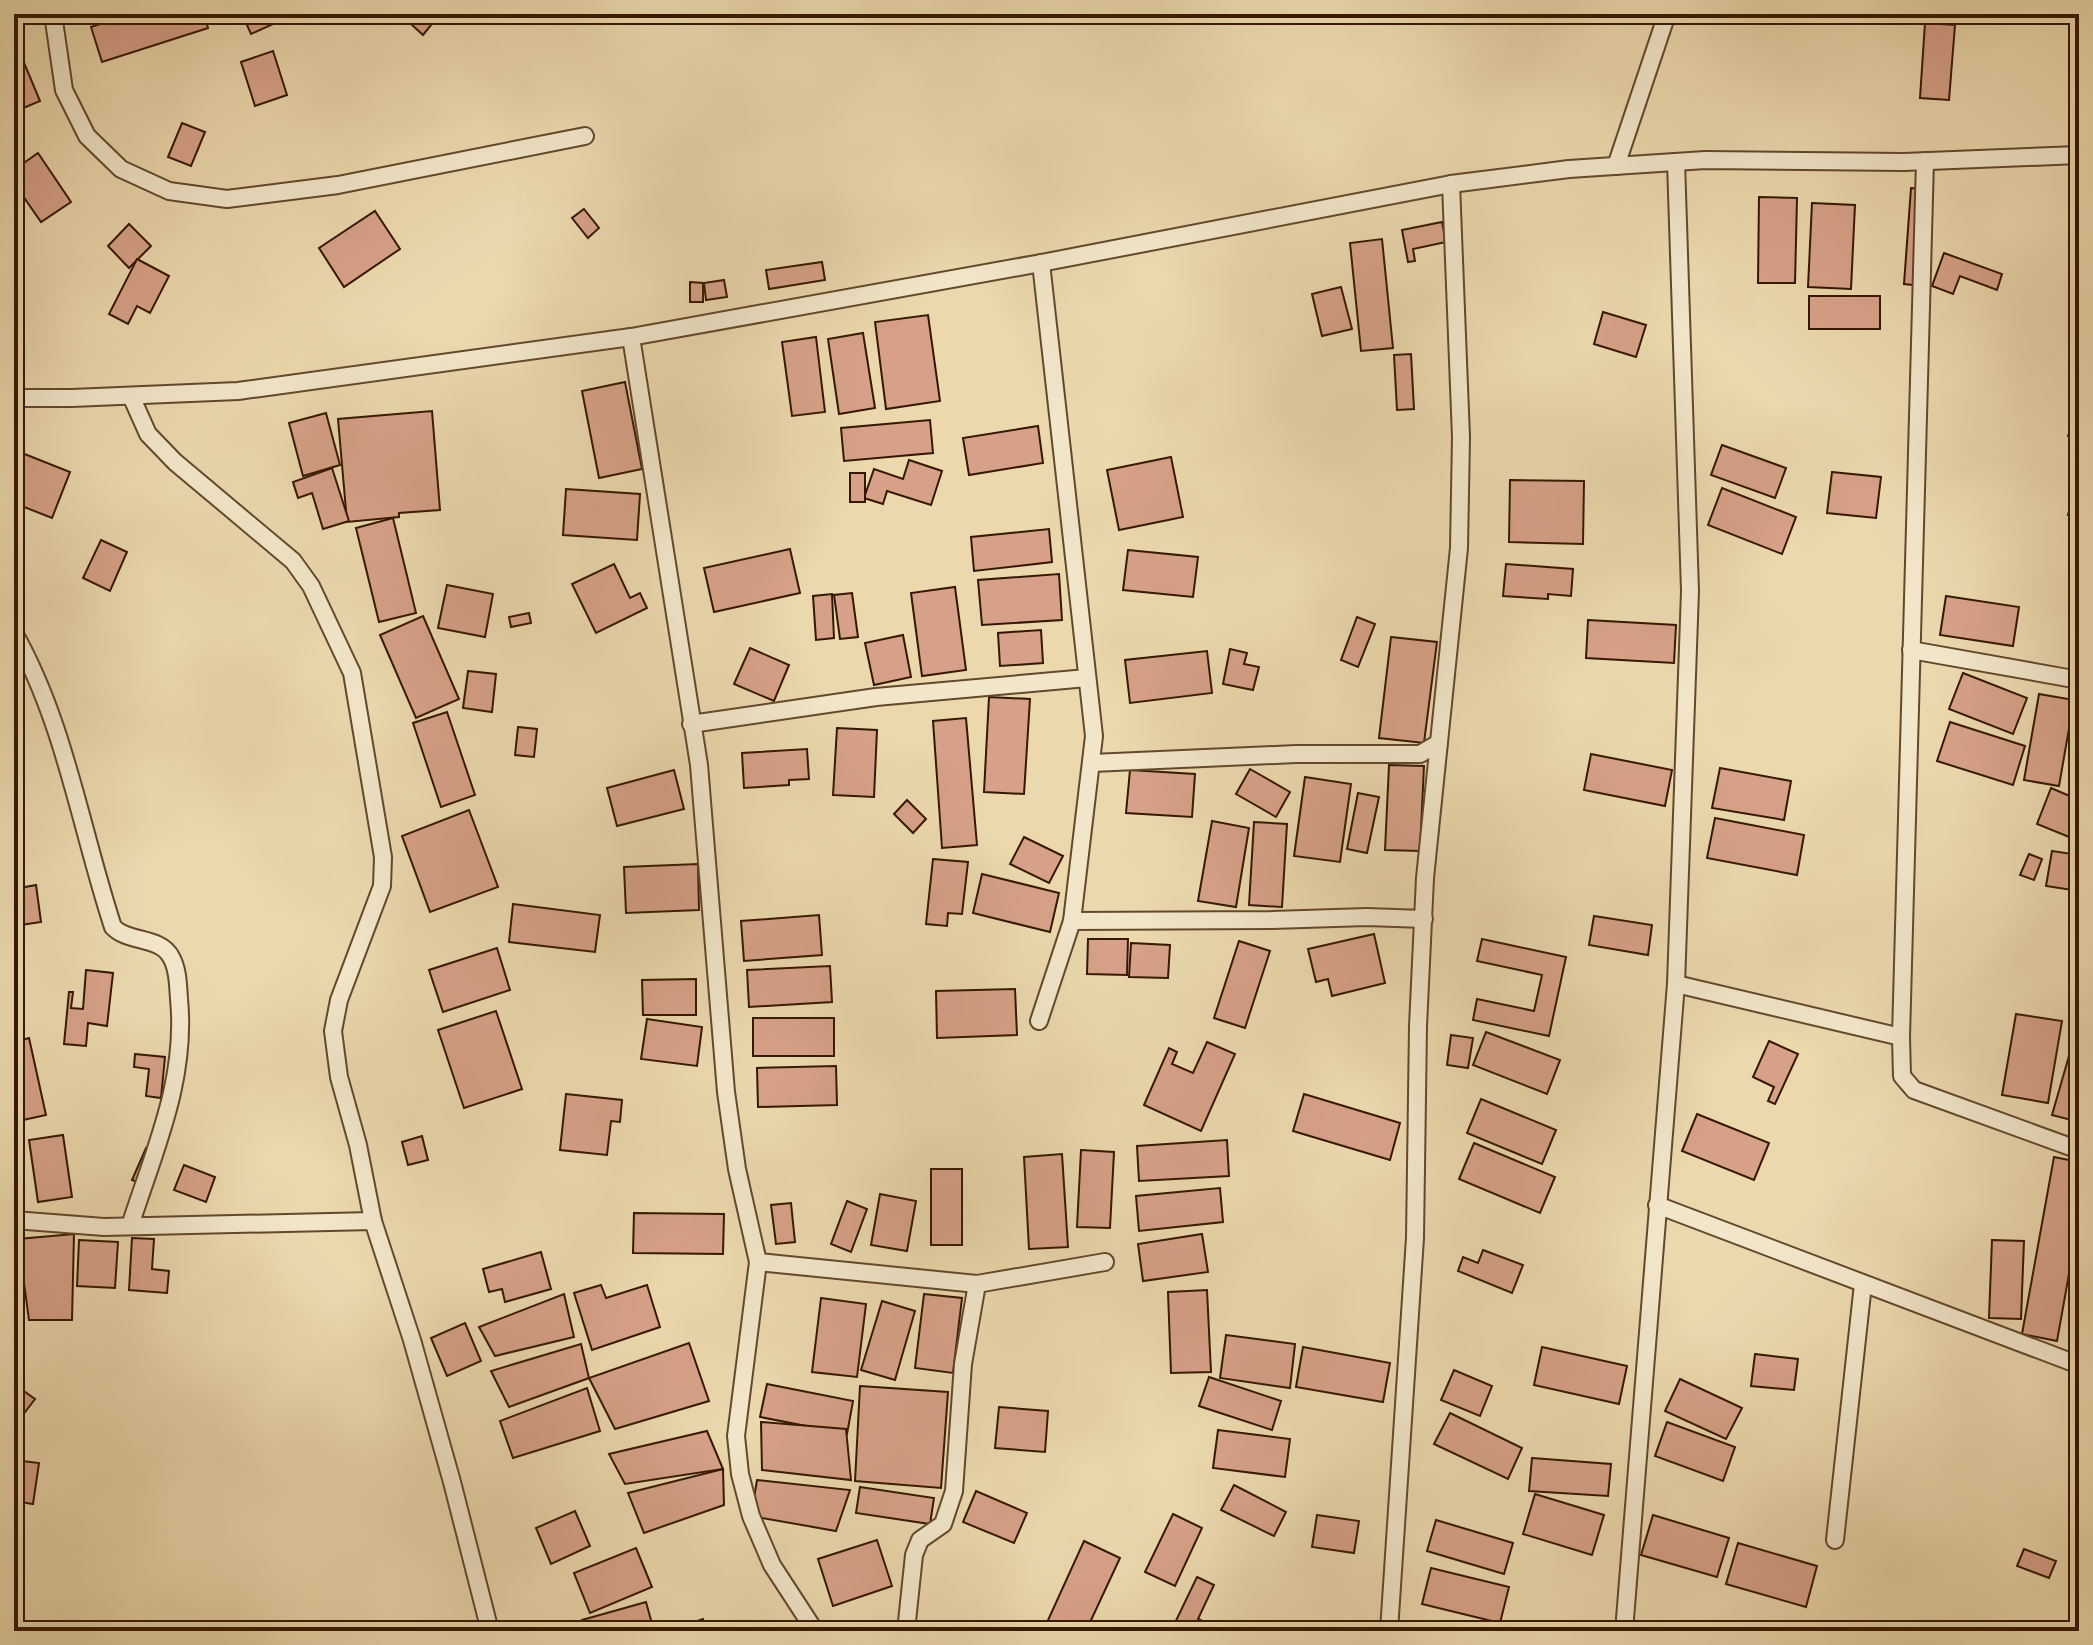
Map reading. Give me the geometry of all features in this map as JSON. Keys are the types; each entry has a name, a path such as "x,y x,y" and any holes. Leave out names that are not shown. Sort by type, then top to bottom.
{"street":[{"path":"53,14 64,90 87,136 121,169 169,191 227,199 338,185 585,136"},
{"path":"1616,166 1667,14"},
{"path":"14,398 238,391 569,343 631,337 1041,263 1451,184 1705,160 1925,161 2079,155"},
{"path":"1925,161 1902,1076 1914,1090 2079,1150"},
{"path":"1624,1631 1676,984 1690,591 1676,162"},
{"path":"1389,1631 1415,1238 1418,1026 1425,878 1459,548 1461,437 1451,184"},
{"path":"1039,1021 1072,921 1094,736 1041,263"},
{"path":"631,337 699,765 726,1092 737,1169 758,1262 736,1436 740,1474 751,1516 772,1565 815,1631"},
{"path":"131,396 148,434 175,462 293,561 311,586 352,673 383,857 382,886 339,1000 333,1031 339,1077 358,1145 373,1221 428,1397 490,1631"},
{"path":"14,633 35,671 64,757 113,927 120,935 160,945 171,955 177,974 182,1031 173,1097 130,1226"},
{"path":"1911,650 2079,680"},
{"path":"691,724 876,697 1087,678"},
{"path":"1092,763 1296,754 1420,754 1439,743"},
{"path":"1072,921 1424,919"},
{"path":"1676,984 1901,1037"},
{"path":"1657,1205 2079,1365"},
{"path":"14,1220 130,1226 373,1221"},
{"path":"758,1262 977,1284 1105,1262"},
{"path":"906,1631 914,1555 920,1540 943,1524 954,1491 963,1364 977,1284"},
{"path":"1835,1540 1863,1284"}],"building":[{"path":"130,14 204,14 208,28 102,62 91,27"},
{"path":"242,14 280,14 282,20 251,34"},
{"path":"400,14 440,14 423,35"},
{"path":"1925,23 1955,25 1949,100 1920,98"},
{"path":"273,51 287,95 255,106 241,62"},
{"path":"20,53 40,101 14,112 14,56"},
{"path":"182,123 205,132 191,166 168,157"},
{"path":"38,153 71,202 41,222 14,183 14,170"},
{"path":"1911,188 1930,190 1922,286 1904,284"},
{"path":"1759,197 1797,198 1795,283 1758,283"},
{"path":"1812,203 1855,205 1851,289 1808,287"},
{"path":"584,209 599,228 588,238 572,218"},
{"path":"375,211 400,249 344,287 319,248"},
{"path":"1442,222 1446,242 1413,249 1415,261 1408,262 1402,230"},
{"path":"129,224 151,246 129,268 108,246"},
{"path":"1382,239 1393,348 1361,351 1350,243"},
{"path":"1944,253 2002,274 1997,290 1960,276 1953,294 1932,286"},
{"path":"137,259 169,276 150,313 137,306 128,324 109,314"},
{"path":"822,262 825,280 769,289 766,270"},
{"path":"724,280 727,297 706,300 704,283"},
{"path":"690,282 703,283 703,302 690,302"},
{"path":"1341,287 1352,329 1322,336 1312,294"},
{"path":"1809,296 1880,296 1880,329 1809,329"},
{"path":"1603,312 1646,325 1636,357 1594,344"},
{"path":"928,315 940,401 886,409 875,322"},
{"path":"863,333 875,408 839,414 828,339"},
{"path":"816,337 825,412 792,416 782,342"},
{"path":"1411,354 1414,409 1397,410 1394,355"},
{"path":"625,382 642,469 599,478 582,391"},
{"path":"2079,408 2079,440 2068,436"},
{"path":"432,411 440,510 347,522 338,419"},
{"path":"326,413 340,465 303,476 289,423"},
{"path":"930,420 933,453 844,461 841,428"},
{"path":"1038,426 1043,463 969,475 963,438"},
{"path":"1722,445 1786,468 1775,498 1711,475"},
{"path":"17,451 70,472 52,518 14,503 14,458"},
{"path":"1171,457 1183,517 1119,530 1107,470"},
{"path":"909,460 942,471 931,505 887,491 883,504 864,498 874,469 903,479"},
{"path":"332,468 349,521 323,529 312,493 298,498 293,482"},
{"path":"1832,472 1881,477 1876,518 1827,513"},
{"path":"850,473 865,473 865,502 850,502"},
{"path":"1510,480 1584,481 1583,544 1509,542"},
{"path":"2076,485 2079,486 2079,518 2068,515"},
{"path":"1722,488 1796,517 1782,554 1708,525"},
{"path":"566,489 640,494 637,540 563,535"},
{"path":"393,518 416,613 379,622 356,528"},
{"path":"1049,529 1052,562 974,571 971,537"},
{"path":"101,540 127,552 110,591 83,578"},
{"path":"790,549 800,593 714,612 704,568"},
{"path":"1128,550 1198,557 1193,597 1123,590"},
{"path":"614,564 630,598 640,593 647,608 596,633 572,584"},
{"path":"1506,564 1573,569 1571,596 1548,594 1548,599 1503,596"},
{"path":"1059,574 1062,620 982,625 978,580"},
{"path":"447,585 493,594 485,637 438,628"},
{"path":"955,587 966,670 922,676 911,593"},
{"path":"852,593 858,637 840,639 834,595"},
{"path":"832,594 834,638 816,640 813,596"},
{"path":"1946,596 2019,607 2013,646 1940,635"},
{"path":"529,613 531,623 511,627 509,617"},
{"path":"423,616 459,699 416,718 380,635"},
{"path":"1357,617 1375,624 1358,667 1341,660"},
{"path":"1588,620 1676,625 1674,663 1586,658"},
{"path":"1041,630 1043,663 1000,666 998,633"},
{"path":"903,635 911,677 874,685 865,643"},
{"path":"1391,637 1437,642 1424,743 1379,738"},
{"path":"750,648 789,665 774,701 734,684"},
{"path":"1230,649 1247,653 1244,664 1259,667 1253,690 1223,684"},
{"path":"1207,651 1212,693 1130,703 1125,660"},
{"path":"468,671 496,674 492,712 463,708"},
{"path":"1963,673 2027,698 2013,734 1949,709"},
{"path":"2039,694 2074,700 2059,786 2024,780"},
{"path":"989,697 1030,699 1024,794 984,792"},
{"path":"447,712 475,795 441,807 413,723"},
{"path":"966,718 977,845 942,848 933,721"},
{"path":"1950,722 2025,746 2013,785 1937,761"},
{"path":"518,727 537,729 534,757 515,755"},
{"path":"837,728 877,730 874,797 833,795"},
{"path":"807,749 809,779 789,780 789,785 744,788 742,753"},
{"path":"1591,754 1672,770 1665,806 1584,790"},
{"path":"1389,765 1424,766 1420,851 1385,850"},
{"path":"1720,768 1791,781 1784,820 1712,808"},
{"path":"1250,769 1290,792 1276,817 1236,794"},
{"path":"674,770 684,809 617,826 607,788"},
{"path":"1130,770 1195,774 1192,817 1126,813"},
{"path":"1305,777 1351,784 1340,862 1294,856"},
{"path":"2051,788 2079,800 2079,841 2037,824"},
{"path":"1358,793 1379,797 1367,853 1347,849"},
{"path":"907,800 926,819 913,833 894,814"},
{"path":"469,810 498,887 430,912 402,836"},
{"path":"1715,818 1804,835 1797,875 1707,858"},
{"path":"1212,821 1249,828 1236,907 1198,901"},
{"path":"1254,822 1287,824 1282,907 1249,905"},
{"path":"23,824 24,848 14,848 14,825"},
{"path":"1024,837 1063,856 1049,883 1010,864"},
{"path":"2052,851 2079,855 2079,891 2046,886"},
{"path":"2029,854 2042,859 2034,880 2020,875"},
{"path":"933,859 968,862 962,914 948,913 947,926 926,924"},
{"path":"698,864 699,910 626,913 624,867"},
{"path":"982,874 1059,893 1050,932 973,913"},
{"path":"36,885 41,922 14,926 14,889"},
{"path":"513,904 600,915 595,952 509,942"},
{"path":"819,915 822,955 744,961 741,921"},
{"path":"1594,916 1652,925 1648,955 1589,945"},
{"path":"1374,934 1385,983 1332,996 1328,979 1316,982 1308,949"},
{"path":"1088,939 1128,939 1127,975 1087,974"},
{"path":"1482,939 1566,957 1549,1036 1473,1020 1477,999 1534,1011 1542,975 1477,961"},
{"path":"1239,941 1270,951 1245,1028 1214,1018"},
{"path":"1131,943 1170,945 1168,978 1129,977"},
{"path":"497,948 510,990 443,1012 429,970"},
{"path":"830,966 832,1002 749,1007 747,970"},
{"path":"86,970 113,973 107,1026 88,1023 86,1046 64,1044 69,992 73,992 71,1008 83,1009"},
{"path":"696,979 696,1015 643,1015 642,980"},
{"path":"1015,989 1017,1035 937,1038 936,991"},
{"path":"496,1011 522,1089 464,1108 438,1030"},
{"path":"2016,1014 2062,1021 2048,1103 2002,1095"},
{"path":"753,1018 834,1018 834,1056 753,1056"},
{"path":"647,1019 702,1027 697,1066 641,1059"},
{"path":"1486,1032 1560,1060 1547,1094 1473,1065"},
{"path":"1451,1035 1473,1038 1468,1068 1447,1065"},
{"path":"2075,1035 2079,1036 2079,1122 2052,1115"},
{"path":"29,1038 46,1115 14,1122 14,1042"},
{"path":"1769,1041 1798,1054 1775,1104 1768,1101 1774,1087 1753,1077"},
{"path":"1207,1042 1235,1054 1201,1131 1144,1105 1169,1048 1177,1052 1172,1064 1193,1073"},
{"path":"135,1054 165,1057 161,1098 146,1096 149,1069 134,1067"},
{"path":"836,1066 837,1105 758,1107 757,1068"},
{"path":"566,1094 622,1100 620,1122 611,1121 607,1155 560,1150"},
{"path":"1304,1094 1400,1123 1390,1160 1293,1131"},
{"path":"1481,1099 1556,1130 1542,1164 1467,1133"},
{"path":"1697,1114 1769,1143 1754,1180 1682,1151"},
{"path":"63,1135 72,1197 38,1202 29,1140"},
{"path":"422,1136 428,1160 408,1165 402,1142"},
{"path":"1227,1140 1229,1176 1139,1181 1137,1146"},
{"path":"1474,1143 1555,1177 1540,1213 1459,1179"},
{"path":"146,1148 160,1154 146,1186 132,1180"},
{"path":"1081,1150 1114,1152 1110,1228 1077,1227"},
{"path":"1062,1154 1068,1247 1029,1249 1024,1157"},
{"path":"2054,1157 2079,1162 2079,1218 2057,1341 2022,1334"},
{"path":"184,1165 215,1177 206,1202 174,1190"},
{"path":"931,1169 962,1169 962,1245 931,1245"},
{"path":"1220,1188 1223,1222 1139,1231 1136,1196"},
{"path":"880,1194 916,1201 907,1251 871,1245"},
{"path":"847,1201 867,1209 851,1252 831,1244"},
{"path":"791,1203 795,1242 776,1244 771,1205"},
{"path":"634,1213 724,1214 723,1254 633,1253"},
{"path":"74,1234 72,1320 29,1320 18,1239"},
{"path":"1202,1234 1208,1272 1143,1281 1138,1244"},
{"path":"132,1238 154,1239 152,1269 169,1271 167,1293 129,1290"},
{"path":"79,1240 118,1242 115,1288 77,1286"},
{"path":"1992,1240 2024,1241 2021,1319 1989,1318"},
{"path":"1483,1250 1523,1265 1512,1293 1458,1271 1463,1257 1478,1263"},
{"path":"541,1252 551,1289 505,1302 502,1289 489,1292 483,1269"},
{"path":"601,1285 606,1298 647,1285 660,1327 592,1350 574,1293"},
{"path":"1207,1290 1211,1372 1171,1373 1168,1292"},
{"path":"564,1294 574,1337 495,1356 479,1327"},
{"path":"924,1294 962,1298 953,1373 915,1368"},
{"path":"821,1298 866,1304 857,1377 812,1372"},
{"path":"882,1301 915,1311 895,1380 861,1370"},
{"path":"465,1323 481,1361 447,1376 431,1338"},
{"path":"1226,1335 1295,1344 1290,1388 1220,1378"},
{"path":"689,1343 709,1401 615,1429 589,1378"},
{"path":"581,1344 589,1378 509,1407 491,1371"},
{"path":"1303,1347 1390,1363 1383,1402 1296,1387"},
{"path":"1542,1347 1627,1366 1619,1404 1534,1385"},
{"path":"1755,1354 1798,1359 1794,1390 1751,1386"},
{"path":"1454,1370 1492,1386 1480,1416 1441,1400"},
{"path":"1209,1377 1281,1401 1272,1430 1199,1406"},
{"path":"1680,1379 1742,1408 1726,1439 1665,1411"},
{"path":"14,1384 35,1399 16,1424 14,1423"},
{"path":"767,1384 853,1401 847,1434 760,1417"},
{"path":"860,1386 948,1392 941,1488 855,1481"},
{"path":"587,1388 600,1431 513,1458 500,1421"},
{"path":"999,1407 1048,1411 1045,1452 995,1448"},
{"path":"1450,1413 1522,1448 1508,1479 1434,1444"},
{"path":"761,1422 846,1429 851,1480 762,1470"},
{"path":"1667,1422 1735,1447 1723,1481 1655,1456"},
{"path":"1218,1430 1290,1439 1285,1477 1213,1468"},
{"path":"707,1431 723,1469 625,1484 609,1454"},
{"path":"1532,1458 1611,1464 1608,1496 1529,1491"},
{"path":"14,1460 39,1463 33,1504 14,1501"},
{"path":"723,1469 724,1505 644,1533 628,1493"},
{"path":"757,1480 850,1490 836,1531 751,1516"},
{"path":"1234,1485 1286,1512 1274,1536 1221,1510"},
{"path":"860,1487 934,1498 930,1524 856,1513"},
{"path":"976,1491 1027,1513 1014,1543 963,1522"},
{"path":"1535,1494 1604,1515 1592,1555 1523,1534"},
{"path":"575,1511 590,1546 551,1564 536,1528"},
{"path":"1173,1514 1202,1528 1175,1586 1145,1572"},
{"path":"1317,1515 1359,1521 1354,1553 1312,1547"},
{"path":"1653,1515 1729,1538 1717,1577 1641,1555"},
{"path":"1436,1520 1513,1543 1504,1574 1427,1551"},
{"path":"877,1540 892,1586 833,1606 818,1559"},
{"path":"1084,1541 1120,1558 1086,1631 1048,1631 1044,1629"},
{"path":"1738,1543 1817,1566 1806,1607 1726,1584"},
{"path":"636,1548 652,1587 590,1613 574,1573"},
{"path":"2024,1549 2056,1561 2049,1578 2017,1566"},
{"path":"1431,1568 1509,1587 1500,1623 1422,1604"},
{"path":"1197,1577 1214,1585 1198,1619 1211,1625 1208,1631 1171,1631"},
{"path":"646,1602 654,1631 585,1631 582,1620"},
{"path":"703,1619 707,1631 667,1631"}]}
